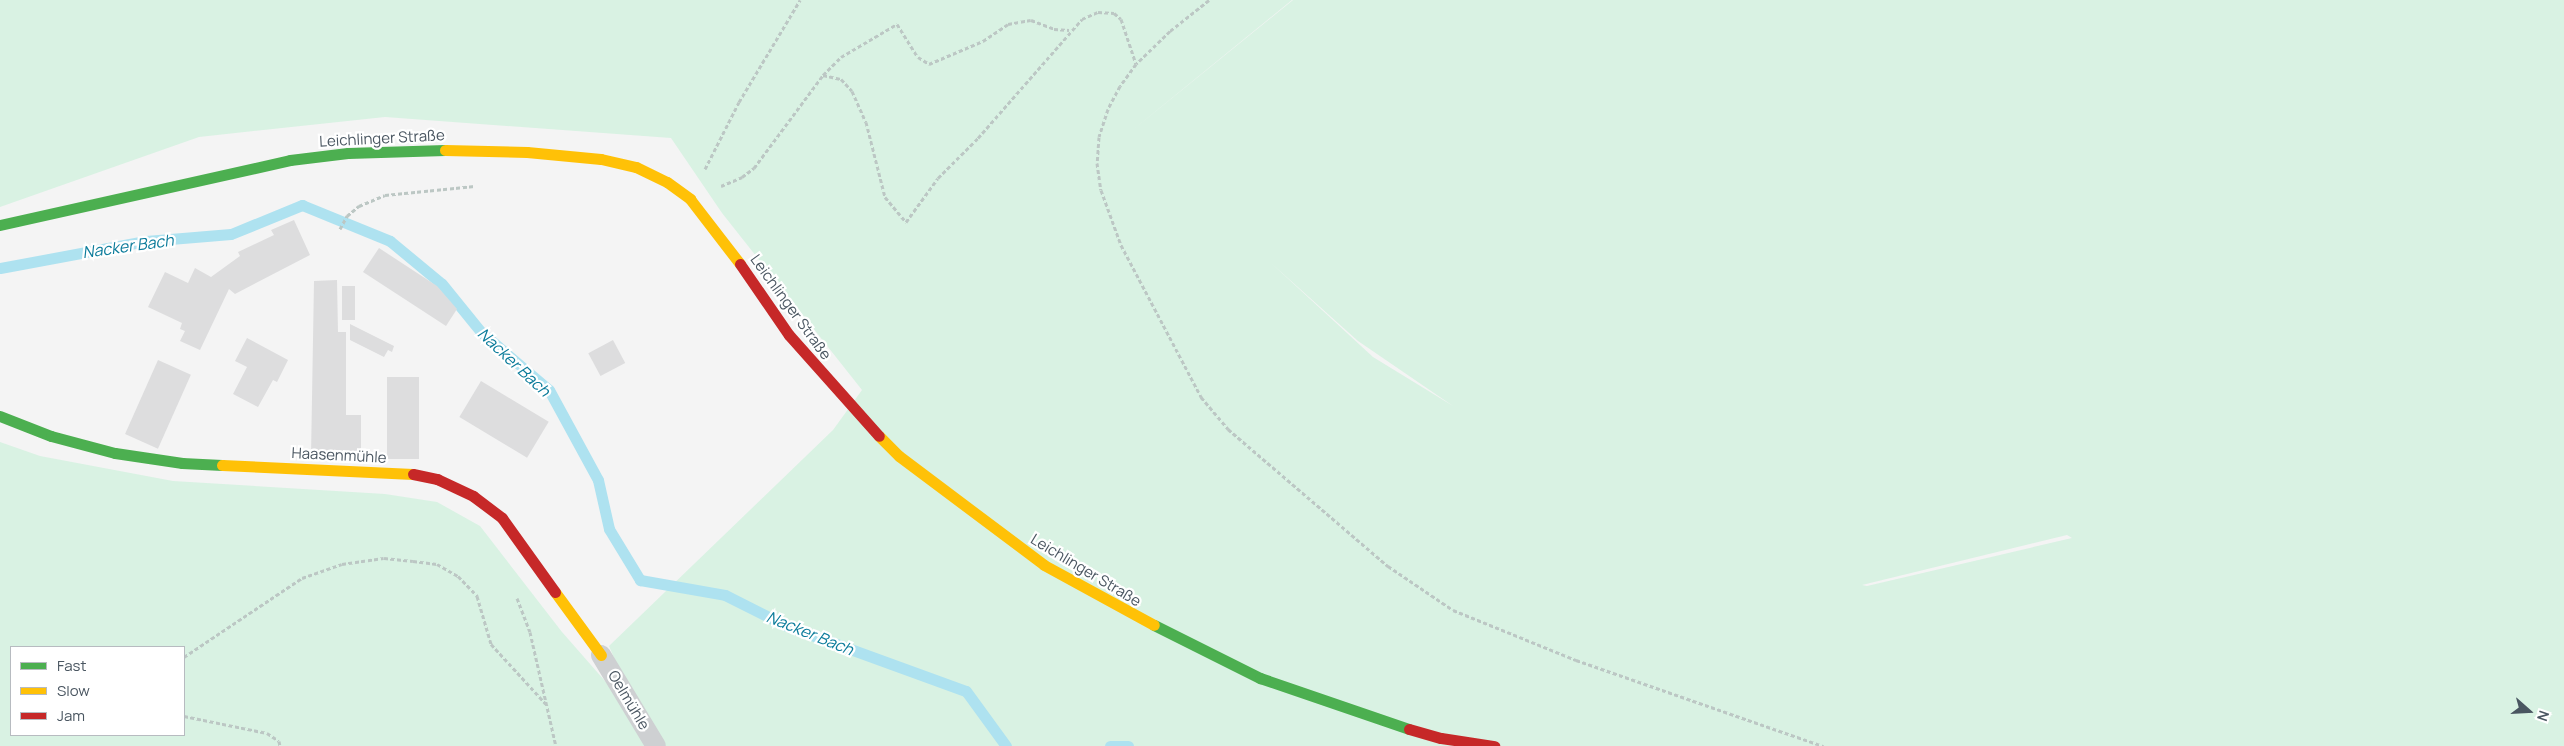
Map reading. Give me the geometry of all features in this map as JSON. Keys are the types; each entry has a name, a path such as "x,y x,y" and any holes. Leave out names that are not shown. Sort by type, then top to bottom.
{"main road":[{"name":"Leichlinger Straße","path":"0,225 290,160 410,149 527,152 601,159 636,167 667,182 690,198 724,240 789,335 851,408 900,456 1044,565 1180,640 1260,678 1380,721 1441,738 1494,746"},
{"name":"Haasenmühle","path":"0,416 60,438 115,453 163,460 408,473 438,480 473,496 502,518 602,655"}],"lane":[{"name":"Oelmühle","path":"602,655 656,746"}],"path":[{"path":"714,152 739,102 800,0"},
{"path":"1209,0 1136,64 1108,109 1099,136 1097,163 1101,190 1141,287 1201,397 1228,429 1388,566 1452,610 1542,648 1823,746"},
{"path":"823,74 841,79 852,91 866,122 885,197 906,222 938,178 978,138 1069,30 1082,18 1098,12 1114,13 1121,19 1136,64"},
{"path":"690,198 742,177 754,168 823,74 841,57 897,24 918,57 929,64 984,41 1008,24 1031,20 1054,29 1069,30"},
{"path":"340,229 347,216 359,206 385,195 479,186"},
{"path":"185,656 302,578 342,564 384,558 413,560 437,564 464,583 477,596 491,644 546,704"},
{"path":"515,593 530,632 556,746"},
{"path":"185,716 267,733 280,746"}],"green space":[{"path":"0,0 1292,0 1129,133 1293,0 2564,0 2564,746 665,746 624,681 609,646 833,430 862,390 722,213 671,138 385,117 199,137 0,207","holes":["1271,263 1358,341 1453,406 1373,357","2067,535 2072,538 1867,586 1862,585"]},
{"path":"0,442 40,456 173,481 385,494 437,502 480,526 562,632 612,689 647,746 0,746"}],"building":[{"path":"294,220 310,255 235,294 229,289 200,350 180,341 185,331 180,329 182,323 148,307 165,272 188,283 195,268 211,277 240,256 238,252 274,235 271,230"},
{"path":"379,248 437,286 457,309 446,326 363,272"},
{"path":"337,280 338,332 346,332 346,415 361,415 361,456 311,456 314,281"},
{"path":"342,286 355,286 355,320 342,320"},
{"path":"350,324 394,346 392,352 388,350 384,357 350,340"},
{"path":"247,338 288,360 277,382 273,380 258,407 233,394 247,367 235,361"},
{"path":"613,340 625,363 600,376 588,353"},
{"path":"158,360 191,375 158,449 125,434"},
{"path":"387,377 419,377 419,459 387,459"},
{"path":"481,381 549,422 527,458 459,417"}],"waterway":[{"name":"Nacker Bach","path":"0,268 146,241 231,234 302,205 390,241 442,284 481,332 549,390 598,480 609,529 640,580 725,595 787,626 966,691 1006,746"},
{"name":"Nacker Bach","path":"1110,746 1128,746"}],"traffic: fast":[{"path":"0,225 290,160 348,153 445,150"},
{"path":"0,416 51,436 115,453 182,463 222,465"},
{"path":"1154,625 1260,678 1409,729"}],"traffic: slow":[{"path":"445,150 527,152 601,159 636,167 667,182 690,199 740,264"},
{"path":"879,436 899,456 1044,565 1154,625"},
{"path":"222,465 413,474"},
{"path":"555,592 601,655"}],"traffic: jam":[{"path":"740,264 789,335 879,436"},
{"path":"413,474 437,479 473,496 502,518 555,592"},
{"path":"1409,729 1441,738 1494,746"}]}
